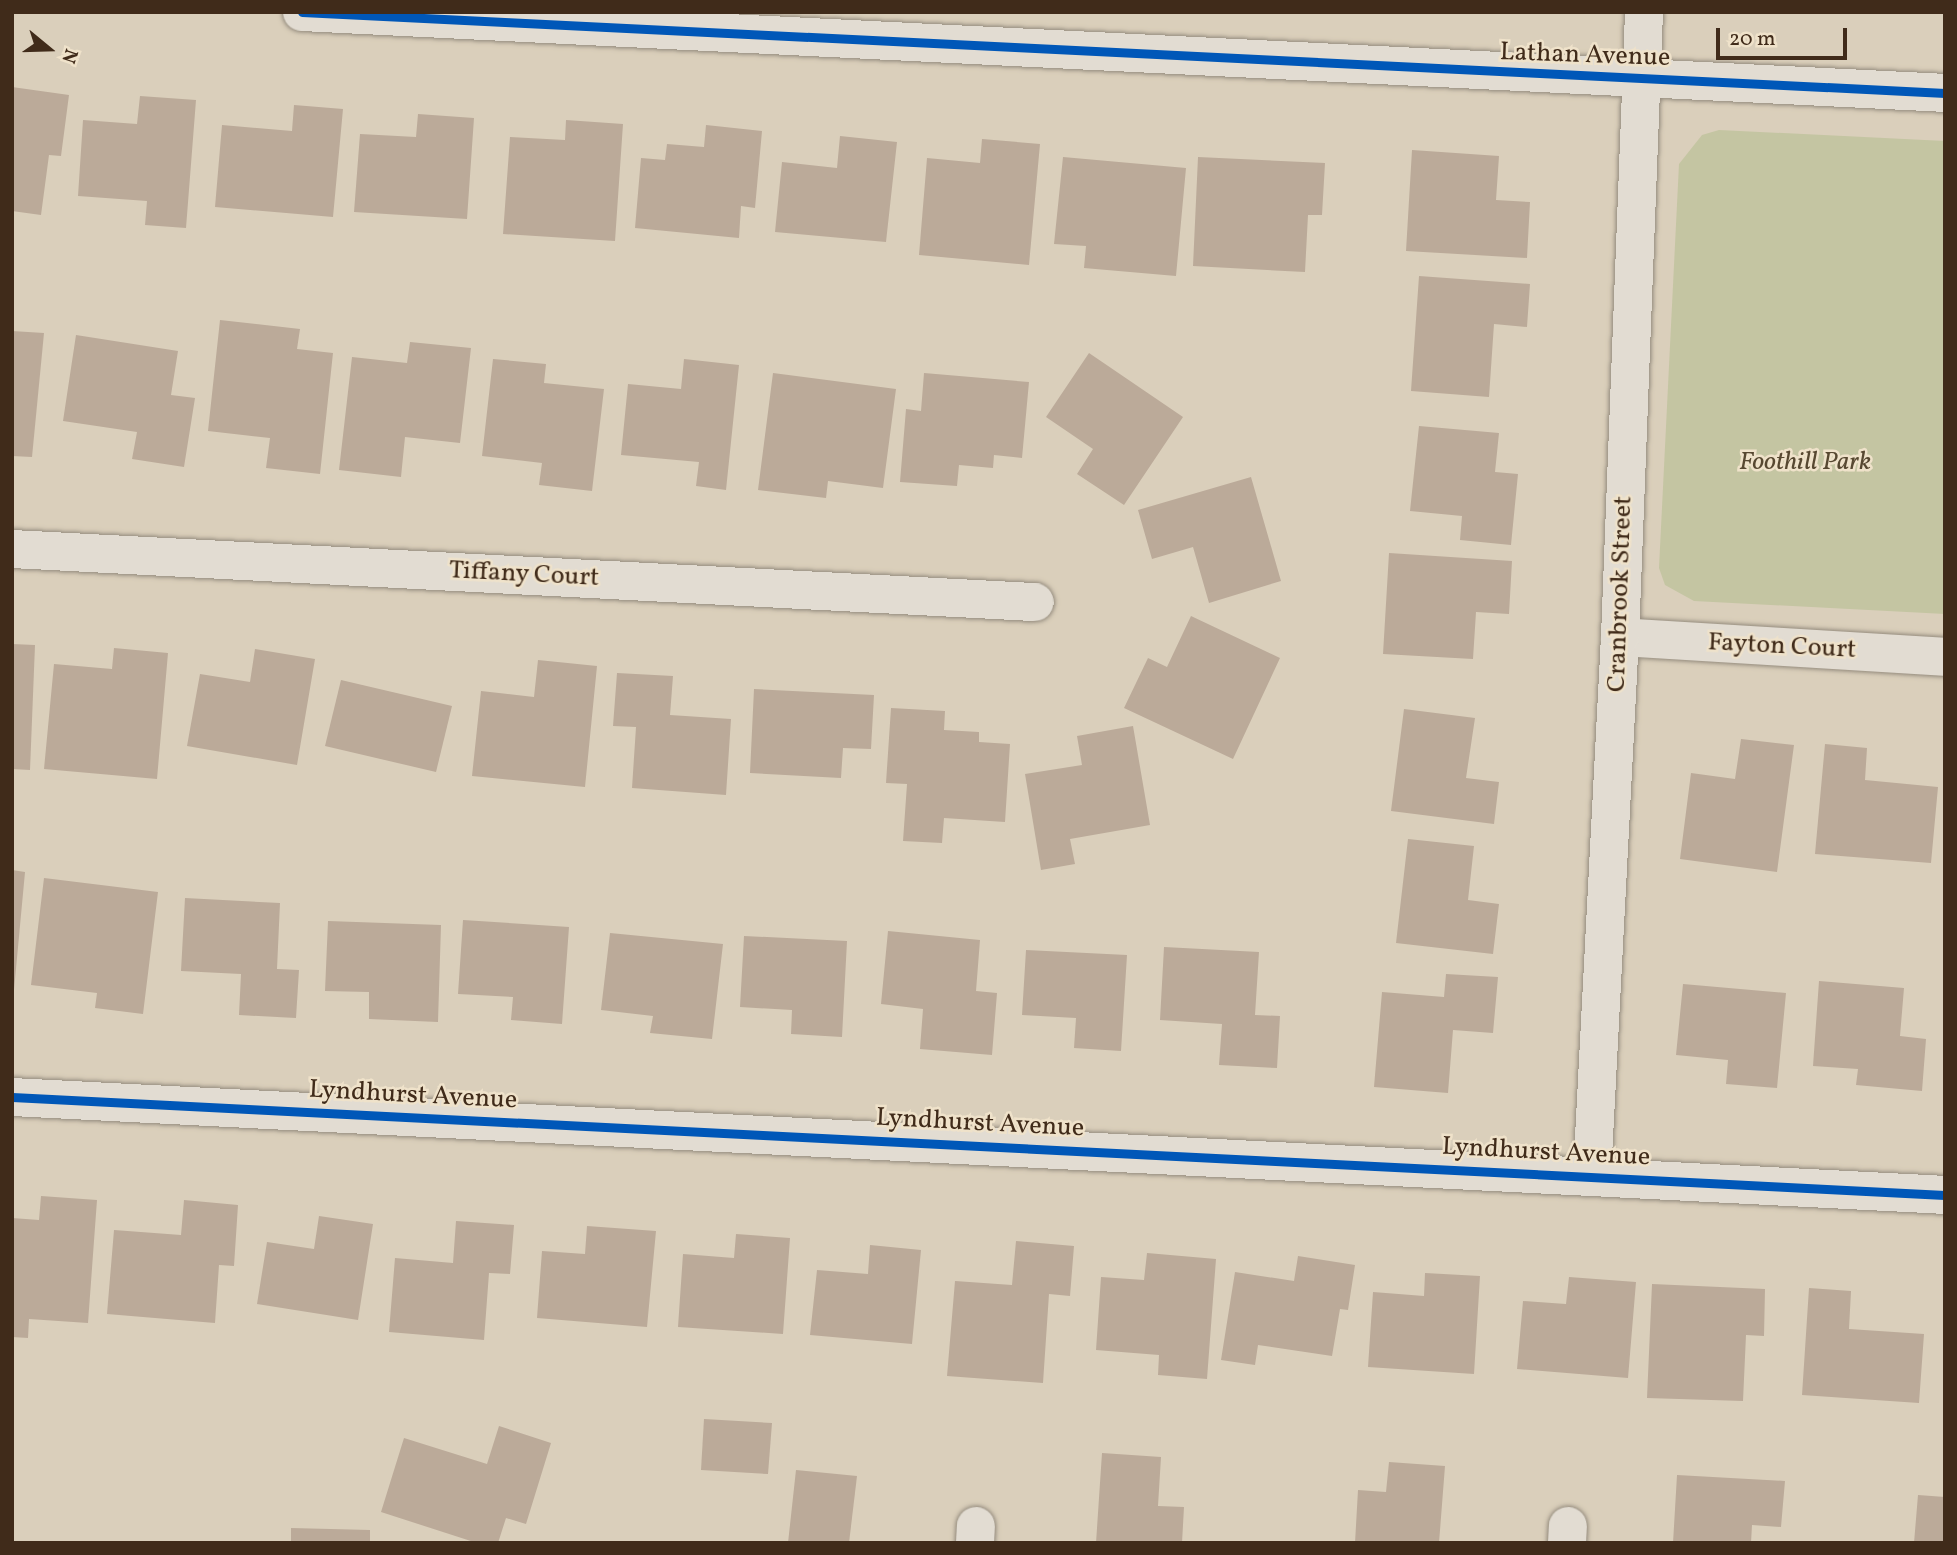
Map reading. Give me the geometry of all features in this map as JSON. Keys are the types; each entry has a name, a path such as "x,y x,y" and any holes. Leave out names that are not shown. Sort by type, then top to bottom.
{"street":[{"name":"Lathan Avenue","path":"302,12 1945,93"},
{"name":"Cranbrook Street","path":"1592,1176 1620,637 1644,12"},
{"name":"Tiffany Court","path":"12,549 1035,602"},
{"name":"Fayton Court","path":"1620,637 1945,657"},
{"name":"Lyndhurst Avenue","path":"12,1097 1945,1195"}],"green space":[{"name":"Foothill Park","path":"1719,130 1945,141 1945,614 1694,601 1665,585 1659,568 1679,164 1702,135"}],"building":[{"path":"12,87 69,95 61,156 49,155 41,215 12,211"},
{"path":"140,96 196,100 186,228 145,225 147,201 78,196 83,120 137,124"},
{"path":"294,105 343,109 333,217 215,207 222,125 292,131"},
{"path":"418,114 474,118 467,219 354,212 360,134 416,137"},
{"path":"566,120 623,124 615,241 503,234 510,137 565,140"},
{"path":"706,125 762,131 755,208 741,206 739,238 635,228 641,158 665,160 667,144 704,147"},
{"path":"840,136 897,142 886,242 775,232 782,162 837,168"},
{"path":"982,139 1040,144 1029,265 919,255 927,158 980,163"},
{"path":"1412,150 1499,156 1496,200 1530,202 1527,258 1406,251"},
{"path":"1063,157 1186,168 1176,276 1084,268 1086,246 1054,244"},
{"path":"1198,157 1325,163 1322,215 1308,215 1305,272 1193,266"},
{"path":"1419,276 1530,284 1527,327 1494,324 1489,397 1411,391"},
{"path":"220,320 300,329 297,349 333,353 320,474 266,468 270,438 208,431"},
{"path":"12,331 44,333 32,457 12,456"},
{"path":"76,335 178,351 171,395 195,398 184,467 132,459 137,432 63,421"},
{"path":"410,342 471,348 460,443 405,437 401,477 339,470 352,357 407,363"},
{"path":"1089,353 1183,417 1124,505 1077,474 1093,449 1046,417"},
{"path":"493,359 546,364 544,383 604,389 592,491 539,485 542,463 482,456"},
{"path":"684,359 739,365 726,490 696,486 699,462 621,455 628,384 681,389"},
{"path":"773,373 896,389 883,488 828,481 826,498 758,490"},
{"path":"924,373 1029,382 1022,458 994,455 993,468 959,465 957,486 900,482 906,409 921,411"},
{"path":"1419,426 1499,433 1495,472 1518,474 1511,545 1460,540 1462,516 1410,511"},
{"path":"1251,477 1281,581 1209,603 1193,547 1152,559 1138,510"},
{"path":"1389,553 1512,561 1509,614 1476,612 1473,659 1383,654"},
{"path":"1191,616 1280,658 1233,759 1124,708 1148,658 1167,667"},
{"path":"12,644 35,645 30,770 12,769"},
{"path":"114,648 168,653 157,779 44,769 54,664 112,669"},
{"path":"255,649 315,659 297,765 187,746 200,674 250,682"},
{"path":"538,660 597,666 585,787 472,776 481,691 534,697"},
{"path":"617,673 673,676 670,715 731,719 726,795 632,788 636,727 613,726"},
{"path":"341,680 452,706 436,772 325,746"},
{"path":"754,689 874,695 871,749 843,748 841,778 750,773"},
{"path":"891,708 945,711 944,730 979,732 979,742 1010,744 1005,822 944,818 942,843 903,841 907,784 886,783"},
{"path":"1404,709 1475,718 1466,778 1499,782 1494,824 1391,811"},
{"path":"1133,726 1150,825 1070,839 1075,864 1041,870 1025,774 1082,765 1077,736"},
{"path":"1741,739 1794,745 1777,872 1680,859 1691,773 1735,779"},
{"path":"1825,744 1867,748 1865,780 1938,787 1931,863 1815,854"},
{"path":"1408,839 1474,846 1468,900 1499,904 1493,954 1396,943"},
{"path":"12,870 25,872 14,990 12,990"},
{"path":"44,878 158,892 143,1014 95,1008 97,993 31,985"},
{"path":"185,898 280,903 277,969 299,970 296,1018 239,1015 241,974 181,971"},
{"path":"463,920 569,927 562,1024 511,1020 513,997 458,994"},
{"path":"328,921 441,925 438,1022 369,1019 369,992 325,991"},
{"path":"888,931 980,940 976,991 997,993 992,1055 920,1049 923,1009 881,1004"},
{"path":"610,933 723,944 712,1039 650,1033 653,1016 601,1010"},
{"path":"744,936 847,941 842,1037 791,1034 792,1010 740,1007"},
{"path":"1164,947 1259,952 1255,1015 1280,1016 1277,1068 1219,1065 1222,1024 1160,1020"},
{"path":"1026,950 1127,955 1121,1051 1074,1048 1076,1018 1022,1015"},
{"path":"1446,974 1498,977 1493,1033 1453,1030 1448,1093 1374,1087 1382,992 1444,997"},
{"path":"1819,981 1904,988 1900,1036 1926,1039 1922,1091 1856,1085 1858,1069 1813,1066"},
{"path":"1683,984 1786,993 1777,1088 1726,1084 1728,1060 1676,1055"},
{"path":"41,1196 97,1200 88,1323 29,1319 28,1338 12,1337 12,1218 39,1220"},
{"path":"184,1200 238,1205 234,1266 219,1265 215,1323 107,1314 114,1230 181,1235"},
{"path":"319,1216 373,1224 358,1320 257,1304 267,1242 314,1249"},
{"path":"456,1221 514,1225 510,1274 489,1273 484,1340 389,1332 395,1258 453,1263"},
{"path":"587,1226 656,1231 647,1327 537,1318 542,1251 585,1254"},
{"path":"736,1234 790,1238 783,1334 678,1327 683,1254 734,1258"},
{"path":"1016,1241 1074,1246 1070,1296 1049,1294 1043,1383 947,1376 955,1281 1012,1285"},
{"path":"870,1245 921,1250 912,1344 810,1335 817,1270 868,1274"},
{"path":"1147,1253 1216,1259 1207,1379 1158,1375 1159,1355 1096,1350 1101,1277 1144,1280"},
{"path":"1298,1256 1355,1265 1348,1310 1340,1309 1332,1356 1258,1345 1255,1365 1221,1360 1235,1272 1294,1281"},
{"path":"1425,1273 1480,1276 1474,1374 1368,1367 1373,1292 1424,1296"},
{"path":"1569,1277 1636,1282 1628,1378 1517,1369 1523,1301 1566,1304"},
{"path":"1652,1284 1765,1289 1764,1336 1746,1335 1743,1401 1647,1398"},
{"path":"1809,1288 1851,1291 1849,1329 1924,1334 1919,1403 1802,1395"},
{"path":"704,1419 772,1423 768,1474 701,1470"},
{"path":"499,1426 551,1443 526,1524 506,1518 498,1543 477,1543 381,1512 404,1438 487,1464"},
{"path":"1102,1453 1161,1457 1158,1506 1184,1507 1182,1543 1096,1543"},
{"path":"1389,1462 1445,1466 1439,1543 1355,1543 1358,1490 1386,1492"},
{"path":"796,1470 857,1476 849,1543 788,1543"},
{"path":"1677,1475 1785,1481 1781,1527 1752,1525 1751,1543 1673,1543"},
{"path":"1918,1495 1945,1497 1945,1543 1914,1543"},
{"path":"291,1528 370,1530 370,1543 291,1543"}],"cycle path":[{"path":"302,12 1945,93"},
{"path":"12,1097 1945,1195"}]}
